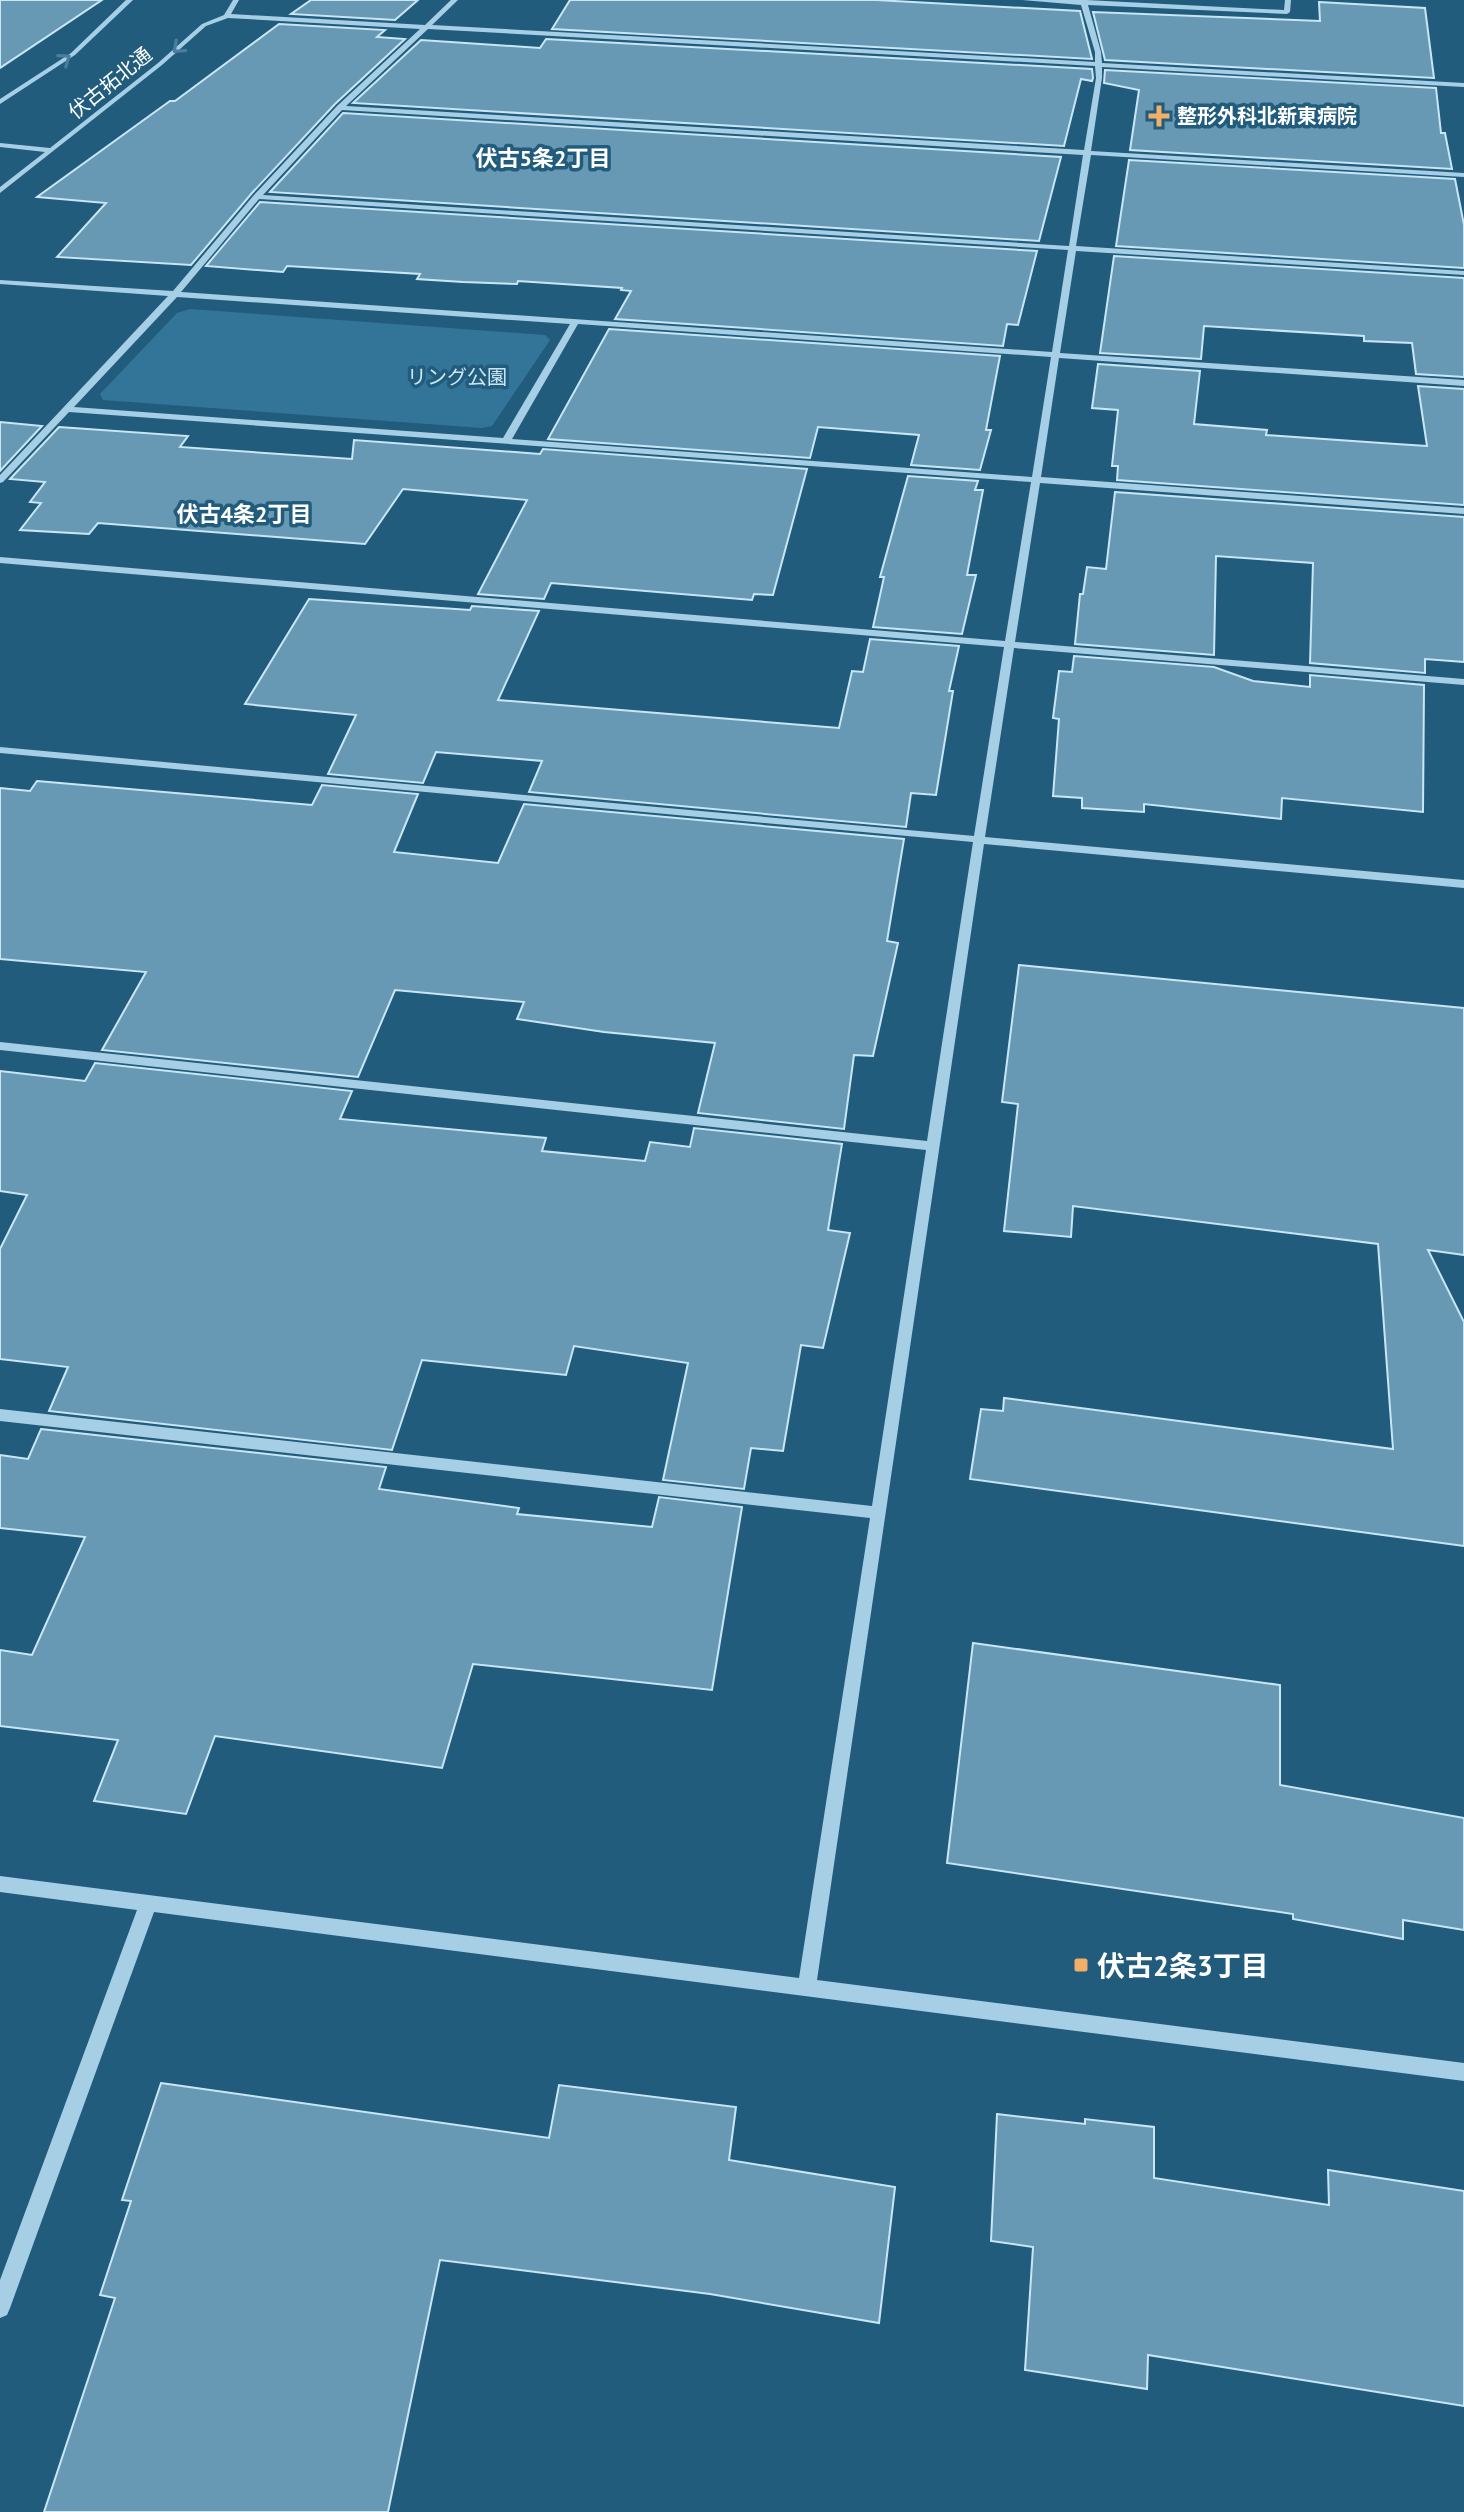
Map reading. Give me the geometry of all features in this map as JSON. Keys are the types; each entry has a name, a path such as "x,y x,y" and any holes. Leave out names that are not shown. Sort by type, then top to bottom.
{"street":[{"name":"伏古拓北通","path":"0,102 73,54 130,0"},
{"path":"236,0 227,16 1464,85"},
{"path":"0,480 175,294 257,197 340,108 455,0"},
{"path":"1025,0 1287,12 1288,0"},
{"path":"807,1989 979,840 1099,78 1098,52 1084,2"},
{"name":"伏古拓北通","path":"0,191 160,64 204,25 227,16"},
{"path":"340,108 1464,175"},
{"path":"0,145 52,150"},
{"path":"257,197 1464,273"},
{"path":"0,282 1464,383"},
{"path":"506,441 575,323"},
{"path":"68,409 1464,511"},
{"path":"0,560 1464,682"},
{"path":"0,750 1464,884"},
{"path":"0,1046 934,1146"},
{"path":"0,1415 877,1513"},
{"path":"0,1884 1464,2072"},
{"path":"0,2308 148,1903"}],"green space":[{"name":"リング公園","path":"190,309 545,335 550,340 492,426 482,428 103,400 100,394 177,313"}],"building":[{"path":"0,0 102,0 0,68"},
{"path":"311,0 418,0 395,20 291,14"},
{"path":"570,0 876,0 1080,11 1092,59 552,29"},
{"path":"1319,2 1425,8 1434,78 1105,60 1093,12 1320,21"},
{"path":"279,24 385,30 377,37 405,39 335,104 252,193 191,265 57,257 106,203 37,197"},
{"path":"546,39 1092,69 1093,78 1092,81 1081,79 1064,146 353,103 421,40 540,48"},
{"path":"1105,70 1436,88 1441,133 1445,133 1452,169 1130,150 1139,90 1104,83"},
{"path":"343,113 1061,157 1039,241 270,192"},
{"path":"1129,160 1455,179 1464,225 1464,268 1116,246"},
{"path":"260,202 1037,251 1018,325 1007,324 1003,346 615,319 631,291 622,288 518,281 517,284 417,279 420,274 287,266 283,272 206,266"},
{"path":"1114,256 1464,278 1464,377 1416,374 1412,343 1364,341 1364,336 1204,326 1201,359 1100,353"},
{"path":"609,329 1000,356 986,430 991,430 980,470 911,465 919,435 818,427 810,458 548,439"},
{"path":"1098,364 1200,371 1194,424 1267,430 1266,435 1396,444 1427,446 1418,386 1464,389 1464,505 1117,480 1118,466 1112,466 1118,410 1092,408"},
{"path":"0,422 42,426 0,471"},
{"path":"59,427 188,436 180,447 352,459 354,440 540,454 543,449 807,469 773,595 754,594 752,600 551,583 544,599 478,594 527,500 403,489 365,544 98,523 89,534 20,530 41,503 30,502 45,482 10,479"},
{"path":"908,476 978,481 975,490 983,490 967,575 976,575 962,634 873,627 884,577 880,577"},
{"path":"1115,492 1464,517 1464,662 1425,659 1425,673 1310,663 1313,563 1216,556 1214,655 1075,644 1080,594 1083,594 1087,567 1106,569"},
{"path":"309,599 470,610 472,606 539,611 498,700 839,728 852,671 863,672 870,639 959,646 949,691 953,691 936,795 911,793 906,827 529,792 542,761 436,752 423,783 328,774 356,715 245,704"},
{"path":"1074,656 1214,667 1253,681 1310,687 1310,675 1424,685 1423,812 1282,798 1281,819 1144,804 1144,812 1082,808 1082,798 1053,796 1059,719 1053,718 1059,671 1072,672"},
{"path":"37,781 312,805 322,785 418,794 394,852 498,863 524,804 904,839 887,941 898,943 873,1056 854,1055 844,1129 698,1113 715,1043 604,1032 517,1019 524,1002 395,990 358,1077 102,1050 146,972 0,959 0,788 30,791"},
{"path":"1019,965 1464,1008 1464,1255 1428,1250 1464,1322 1464,1546 970,1479 981,1409 1003,1411 1004,1398 1393,1449 1378,1244 1073,1206 1071,1237 1004,1231 1018,1104 1002,1102"},
{"path":"95,1063 352,1091 340,1119 546,1138 542,1151 645,1161 650,1142 690,1147 694,1128 842,1144 828,1230 850,1233 823,1348 801,1345 783,1451 751,1448 744,1489 663,1480 688,1363 574,1346 566,1375 422,1360 392,1450 49,1411 68,1367 0,1359 0,1249 27,1195 0,1191 0,1071 85,1081"},
{"path":"41,1429 386,1467 379,1489 519,1508 517,1514 652,1527 659,1497 742,1507 712,1690 473,1664 442,1768 215,1736 186,1814 94,1801 118,1740 0,1726 0,1650 32,1655 85,1537 0,1528 0,1455 28,1459"},
{"path":"973,1643 1280,1685 1280,1785 1464,1818 1464,1930 1403,1920 1403,1939 1293,1919 1293,1914 947,1863"},
{"path":"161,2083 549,2138 559,2085 736,2107 729,2160 895,2187 879,2323 710,2294 440,2260 388,2512 44,2512 115,2298 100,2295 131,2201 122,2200"},
{"path":"997,2114 1085,2124 1085,2119 1154,2127 1154,2178 1329,2205 1328,2170 1464,2191 1464,2406 1148,2355 1147,2389 1025,2370 1033,2247 991,2241"}],"place":[{"name":"整形外科北新東病院","path":"1159,116"},
{"name":"伏古2条3丁目","path":"1081,1965"}],"district":[{"name":"伏古5条2丁目","path":"543,158"},
{"name":"伏古4条2丁目","path":"244,514"}]}
